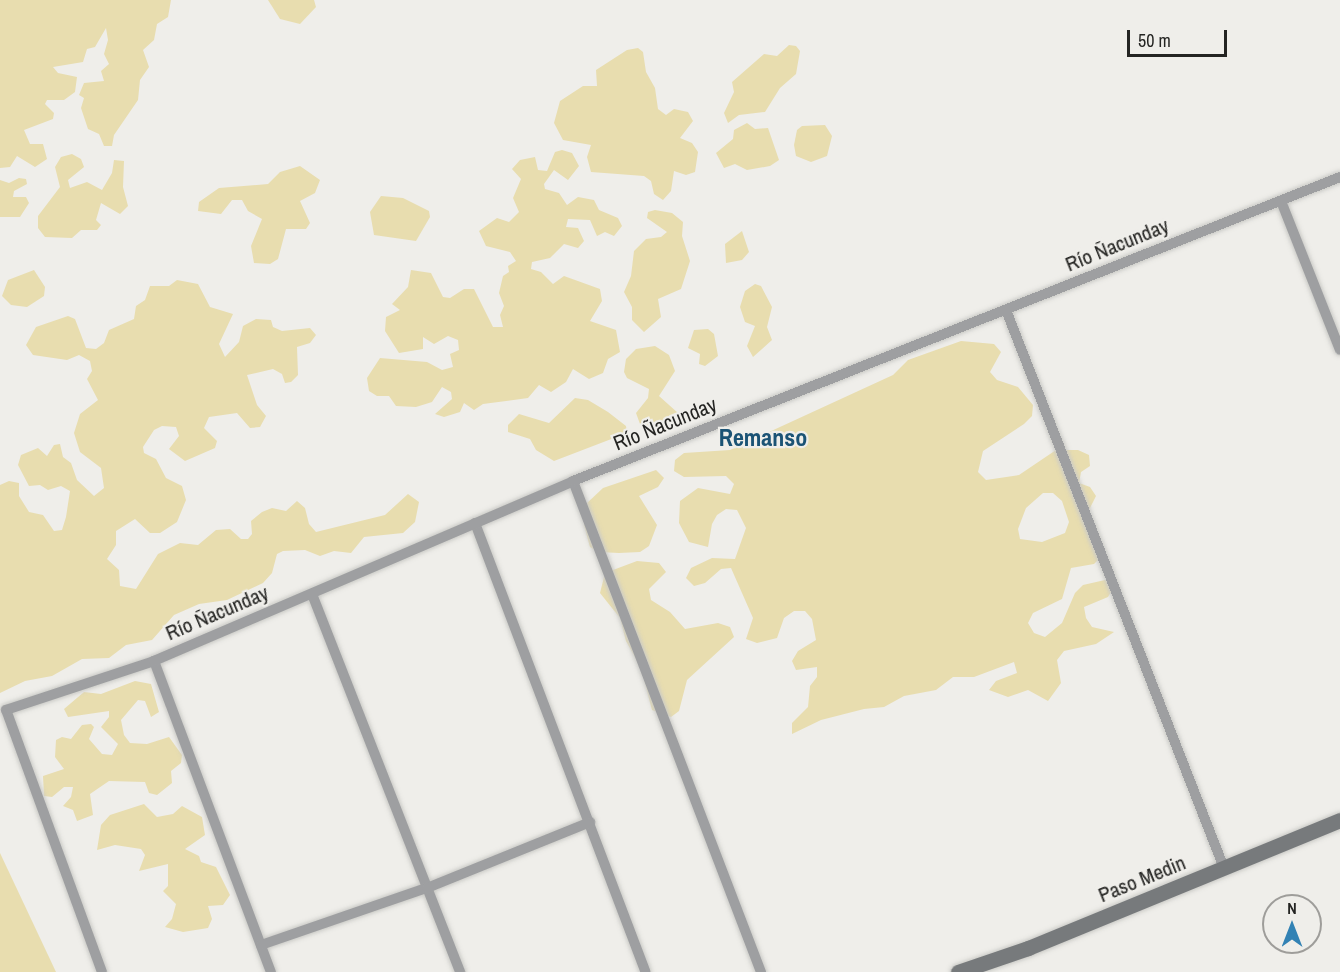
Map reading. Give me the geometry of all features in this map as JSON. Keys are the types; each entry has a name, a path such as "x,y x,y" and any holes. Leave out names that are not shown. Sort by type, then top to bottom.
{"street":[{"name":"Río Ñacunday","path":"102,972 6,710 154,661 312,594 348,574 573,481 1340,177"},
{"path":"1281,201 1340,350"},
{"path":"1006,310 1224,868"},
{"path":"573,481 761,972"},
{"path":"475,523 646,972"},
{"path":"312,594 460,972"},
{"path":"154,661 271,972"},
{"name":"Paso Medin","path":"958,972 1028,948 1340,820"},
{"path":"261,945 427,888 590,822"}],"shaded area":[{"path":"0,0 171,0 168,17 157,24 154,40 143,50 149,67 140,80 138,100 114,135 112,146 104,146 99,134 88,129 81,108 84,98 79,95 84,83 104,81 101,71 109,64 104,54 108,40 106,28 95,47 87,49 83,62 53,67 58,73 77,77 75,92 64,100 47,100 45,104 54,113 53,119 24,130 30,144 43,144 47,159 35,167 17,156 10,167 0,168"},
{"path":"268,0 314,0 316,7 300,24 280,19"},
{"path":"789,45 796,46 800,51 796,74 780,88 765,112 739,115 728,123 724,113 734,92 732,82 764,54 777,56"},
{"path":"638,48 643,52 646,72 655,88 658,109 666,115 674,109 688,112 693,121 680,138 692,143 698,152 695,172 686,175 674,171 671,191 663,200 654,194 651,181 644,176 591,172 587,157 591,145 563,140 554,123 560,101 583,86 597,86 596,70 627,50"},
{"path":"747,123 755,129 768,128 779,160 770,166 747,170 735,164 724,168 716,153 733,139 734,130"},
{"path":"825,125 832,136 827,156 811,162 796,156 794,145 797,130 802,126"},
{"path":"562,150 572,153 579,166 568,180 554,170 544,184 545,189 559,193 567,205 578,197 594,200 599,210 618,218 622,226 614,236 605,232 597,236 590,220 568,219 566,227 578,228 584,241 578,248 564,244 550,258 532,262 531,269 541,272 553,284 564,276 600,289 602,301 590,321 616,330 620,352 608,359 603,373 589,379 573,369 566,382 551,392 539,385 528,398 483,404 474,410 464,403 460,412 444,417 435,414 452,399 451,392 442,387 432,402 416,407 396,406 389,396 377,396 369,391 367,378 380,358 427,362 442,370 453,367 450,354 459,350 458,340 448,336 434,344 423,337 423,349 399,353 385,331 386,317 400,310 392,304 408,287 411,270 431,273 443,297 450,298 464,289 474,289 493,327 503,327 500,315 504,306 499,293 503,276 509,272 508,266 516,261 510,252 486,246 479,231 497,218 509,222 519,212 513,198 521,179 512,169 520,160 535,157 538,170 547,171 555,152"},
{"path":"72,154 81,159 84,167 68,180 70,188 87,182 102,190 112,173 114,160 124,161 123,187 128,206 120,214 101,203 96,220 101,225 97,230 81,230 72,238 45,237 38,228 38,216 60,187 55,167 61,157"},
{"path":"300,166 320,180 315,193 300,201 310,223 306,229 286,229 278,259 270,264 254,263 251,246 262,219 248,211 242,200 232,200 221,214 198,211 199,202 219,188 268,184 280,172"},
{"path":"19,178 26,179 27,184 14,191 13,197 26,197 29,203 20,217 0,217 0,180 9,183"},
{"path":"381,196 403,198 429,211 430,217 416,241 374,235 370,212"},
{"path":"655,210 672,213 683,222 682,236 690,261 681,289 658,299 661,317 644,332 632,320 632,307 624,292 631,276 634,251 646,239 661,237 667,232 647,218 648,212"},
{"path":"742,231 749,252 742,260 726,263 725,244"},
{"path":"34,270 45,287 44,296 27,307 11,305 2,296 8,280"},
{"path":"177,280 198,284 210,307 233,314 219,344 225,357 239,342 243,326 256,319 271,320 273,327 282,331 310,328 316,335 310,343 297,347 298,375 291,382 285,383 282,374 273,369 247,375 257,405 266,416 260,427 250,428 237,413 209,417 204,428 217,441 215,448 185,461 169,449 179,436 176,427 162,426 154,430 143,447 144,453 156,459 166,478 182,486 186,500 177,522 160,533 150,533 135,519 116,531 116,545 107,559 119,570 120,586 136,589 158,554 180,543 198,545 216,530 230,529 241,539 248,539 252,534 251,521 262,512 272,508 286,511 297,501 305,508 309,524 316,532 385,515 408,494 419,502 415,522 403,533 364,537 351,553 334,551 320,556 305,550 283,551 277,554 272,573 263,583 227,600 199,604 174,615 152,640 126,645 109,658 82,659 52,676 25,681 0,693 0,485 9,481 19,483 19,496 29,512 43,515 54,531 62,530 70,491 61,486 48,490 40,485 29,486 18,465 21,455 38,448 47,456 54,445 60,444 63,457 71,463 77,480 94,496 104,488 101,468 80,452 74,433 80,414 98,400 87,379 92,371 90,361 79,355 67,360 33,355 26,345 36,327 68,316 75,319 86,348 96,349 104,343 109,330 134,319 136,306 145,300 150,286 169,286"},
{"path":"755,284 761,286 772,307 767,327 772,340 753,357 747,346 755,326 745,322 740,307 745,291"},
{"path":"708,329 714,334 718,356 705,366 699,364 700,354 688,348 694,330"},
{"path":"961,341 994,344 1001,352 990,372 997,380 1018,387 1033,405 1032,416 1024,424 983,451 978,472 986,480 1019,475 1056,450 1078,450 1089,455 1090,466 1081,472 1079,483 1090,487 1096,496 1086,516 1099,534 1102,556 1094,564 1071,568 1062,599 1033,613 1028,623 1034,633 1045,637 1062,623 1075,593 1083,585 1105,580 1114,587 1108,597 1084,607 1086,618 1092,627 1114,632 1096,644 1064,651 1057,660 1061,683 1048,701 1028,690 1008,697 989,690 996,681 1017,673 1014,662 974,677 953,677 936,690 904,696 884,707 864,709 821,720 792,734 792,723 808,707 810,686 817,677 817,667 796,670 792,661 798,651 816,640 812,619 805,611 794,611 784,618 777,638 757,643 746,639 753,618 731,568 721,569 705,583 694,586 686,578 691,568 712,558 735,559 746,528 737,510 726,509 717,515 712,524 708,547 689,542 679,523 680,501 698,488 730,494 734,484 726,476 684,477 674,471 675,460 684,453 730,450 893,375 908,360","holes":["1043,493 1053,493 1062,501 1069,522 1065,533 1042,542 1020,539 1018,529 1026,508"]},
{"path":"655,346 669,355 675,371 659,396 678,413 669,422 640,424 636,413 648,398 649,389 627,378 624,372 626,359 636,349"},
{"path":"575,398 588,400 608,412 626,426 627,433 554,461 536,450 530,439 508,432 508,425 519,414 549,423"},
{"path":"656,470 664,478 658,487 639,496 657,525 649,546 640,552 619,553 599,552 590,547 584,525 586,504 603,488"},
{"path":"637,561 659,563 666,572 649,589 651,600 670,612 685,629 718,623 730,627 734,637 687,680 679,711 671,717 652,710 641,668 626,641 620,618 600,593 605,573"},
{"path":"135,681 151,684 159,712 151,717 145,701 138,700 121,720 124,735 130,743 147,744 169,737 182,755 181,763 171,771 172,783 157,795 149,793 145,782 109,781 90,794 93,815 77,821 73,810 63,806 71,797 73,787 64,787 52,797 44,796 43,776 64,769 55,757 56,740 62,737 71,739 82,725 91,724 94,727 89,739 102,754 112,755 118,744 101,727 109,717 109,711 68,717 64,709 84,692 101,694"},
{"path":"144,804 157,817 173,814 182,806 202,817 205,835 185,849 199,856 201,862 216,867 230,895 223,905 208,906 212,919 208,928 183,932 165,927 172,919 176,904 163,891 168,886 168,864 139,871 145,855 141,849 115,845 97,850 101,825 110,815"},
{"path":"0,853 56,972 0,972"}],"district":[{"name":"Remanso","path":"763,438"}]}
